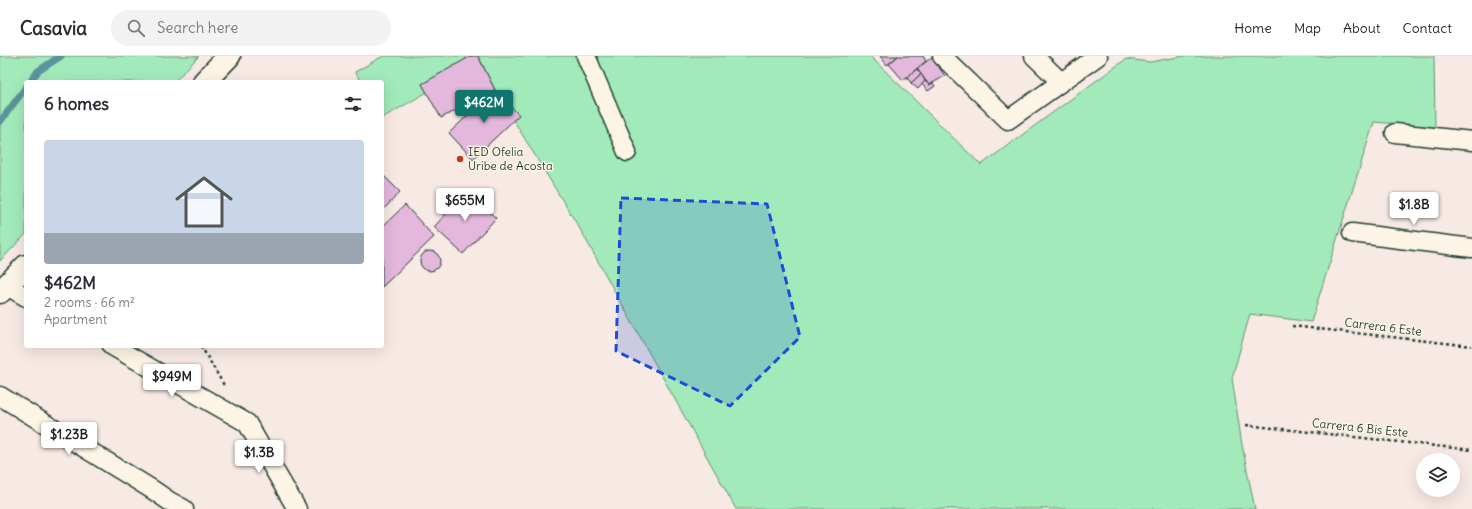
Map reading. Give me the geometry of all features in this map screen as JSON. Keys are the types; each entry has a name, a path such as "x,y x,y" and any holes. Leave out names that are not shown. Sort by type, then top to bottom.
{"street":[{"path":"206,80 229,56"},
{"path":"586,56 627,152"},
{"path":"942,56 1008,120 1098,56"},
{"path":"1034,56 1061,82"},
{"path":"1395,133 1472,141"},
{"path":"1352,233 1472,248"},
{"path":"24,268 3,289 24,296"},
{"path":"116,348 247,423 296,509"},
{"path":"0,396 153,490 176,506"}],"path":[{"name":"Carrera 6 Este","path":"1292,326 1472,346"},
{"name":"Carrera 6 Bis Este","path":"1246,425 1472,450"}],"highlighted area":[{"path":"621,198 767,204 800,337 730,406 616,351"}],"green space":[{"path":"0,56 199,56 176,80 24,80 24,236 0,261"},
{"path":"383,56 465,56 471,67 384,117 384,80 360,80 355,72"},
{"path":"478,56 870,56 981,165 1126,59 1150,62 1184,56 1434,56 1435,127 1374,122 1311,322 1250,314 1232,378 1242,445 1255,509 736,509 580,229 495,90"}],"building":[{"path":"471,56 478,56 495,90 441,118 422,84"},
{"path":"880,56 898,56 887,65"},
{"path":"898,56 923,56 926,61 903,80 889,64"},
{"path":"932,57 945,76 929,85 917,69"},
{"path":"917,69 921,74 911,83 907,77"},
{"path":"921,74 925,81 918,89 911,83"},
{"path":"925,81 929,85 933,83 935,86 928,91 922,84"},
{"path":"495,90 519,115 473,159 449,133"},
{"path":"384,176 400,192 384,209"},
{"path":"467,191 496,218 463,254 434,227"},
{"path":"405,205 434,237 384,285 384,225"},
{"path":"430,251 437,254 440,261 437,268 430,271 423,268 420,261 423,254"}],"waterway":[{"path":"31,80 38,71 61,56"},
{"path":"0,122 24,90"}],"place":[{"name":"IED Ofelia Uribe de Acosta","path":"460,159"}]}
